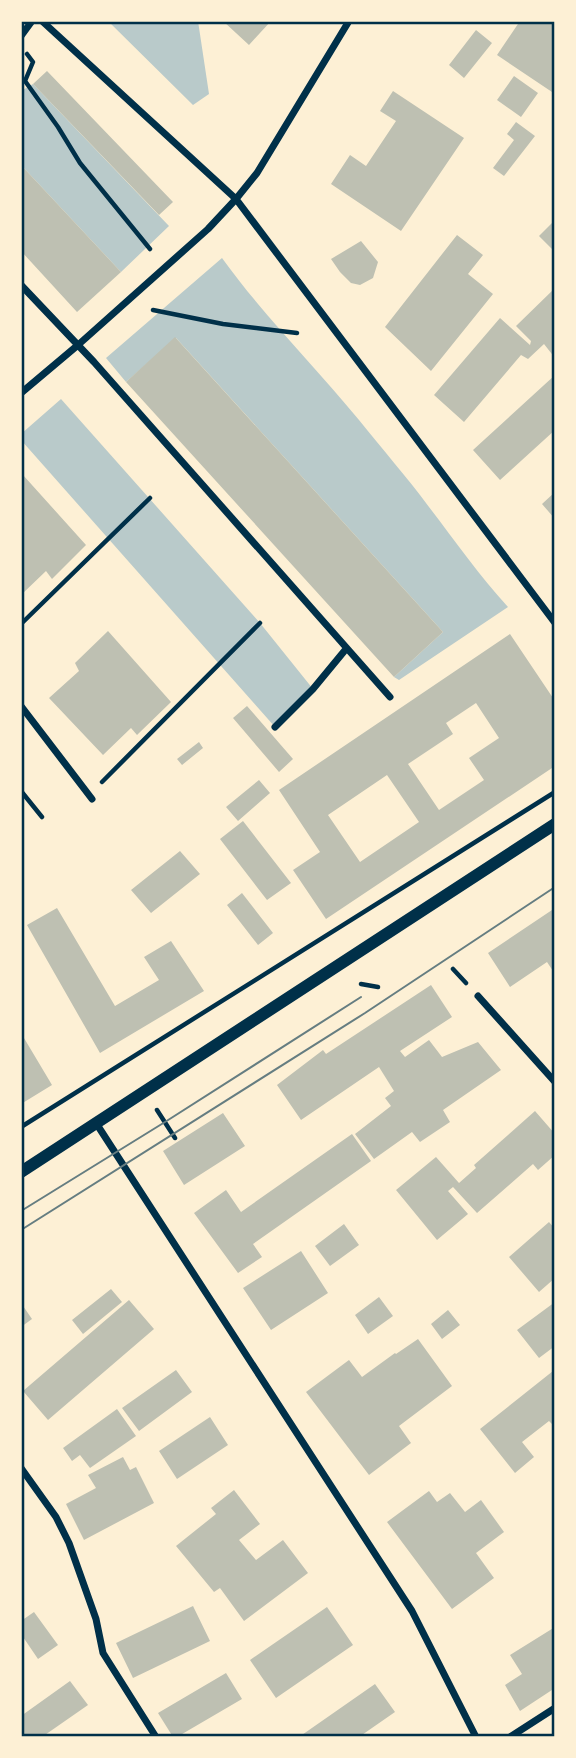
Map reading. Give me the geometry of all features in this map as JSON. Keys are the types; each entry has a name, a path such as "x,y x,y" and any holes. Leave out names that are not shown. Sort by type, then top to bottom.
{"street":[{"path":"21,36 32,21"},
{"path":"42,21 236,199 555,623"},
{"path":"21,393 208,229 236,199 257,173 349,21"},
{"path":"21,285 78,345 390,697"},
{"path":"275,727 313,689 346,649"},
{"path":"21,706 90,797"},
{"path":"21,1172 555,825"},
{"path":"478,996 555,1082"},
{"path":"96,1123 412,1611 476,1737"},
{"path":"21,1468 56,1517 69,1543 96,1619 103,1653 156,1737"},
{"path":"510,1737 555,1708"}],"path":[{"path":"21,45 33,62 25,81 37,101 58,127 80,163 150,249"},
{"path":"153,310 223,324 297,333"},
{"path":"21,624 150,498"},
{"path":"90,797 260,623"},
{"path":"21,790 42,817"},
{"path":"21,1127 555,792"},
{"path":"361,984 378,987"},
{"path":"158,1110 176,1138"}],"shaded area":[{"path":"108,21 198,21 209,94 193,105"},
{"path":"33,84 169,226 121,272 21,165 21,91"},
{"path":"222,258 254,300 403,474 508,607 399,680 394,677 443,632 176,338 126,382 106,358"},
{"path":"61,399 260,623 313,689 275,727 21,440 21,434"}],"building":[{"path":"223,21 271,21 249,45"},
{"path":"520,21 555,21 555,94 497,55"},
{"path":"476,30 492,43 464,78 449,65"},
{"path":"47,71 173,202 159,215 33,84"},
{"path":"514,76 538,93 521,117 497,100"},
{"path":"393,91 464,138 401,231 331,184 350,155 366,166 396,121 380,111"},
{"path":"516,122 535,136 504,176 493,168 514,140 507,134"},
{"path":"21,165 121,272 77,312 21,251"},
{"path":"555,220 555,249 553,250 539,236"},
{"path":"457,235 483,255 468,274 493,294 431,371 385,327"},
{"path":"361,241 378,262 373,278 360,285 351,283 331,259"},
{"path":"555,288 555,358 544,344 528,359 521,355 464,422 434,395 500,318 530,345 531,341 516,326"},
{"path":"175,337 443,632 394,677 126,382"},
{"path":"555,375 555,430 500,480 473,450"},
{"path":"23,475 86,545 52,579 46,571 21,595 21,476"},
{"path":"555,492 555,519 542,504"},
{"path":"108,631 171,702 137,735 131,728 103,755 49,698 79,671 75,663"},
{"path":"510,634 555,701 555,766 326,919 293,870 320,852 279,790","holes":["476,703 499,738 469,758 484,780 439,810 408,764 453,734 446,723","387,775 419,822 360,862 328,815"]},
{"path":"247,706 293,759 279,772 233,718"},
{"path":"199,742 203,748 182,765 177,759"},
{"path":"259,780 270,793 238,821 226,807"},
{"path":"243,821 291,883 267,900 220,839"},
{"path":"180,851 200,874 151,913 131,890"},
{"path":"242,893 273,933 258,945 227,905"},
{"path":"57,908 115,1006 159,980 144,957 171,941 204,991 100,1053 27,925"},
{"path":"555,908 555,974 547,962 510,987 488,953"},
{"path":"431,985 452,1017 400,1051 405,1057 429,1040 442,1057 478,1042 501,1070 443,1110 450,1122 420,1142 412,1132 374,1159 355,1134 391,1106 385,1098 394,1091 379,1067 301,1120 277,1085 323,1050 326,1054"},
{"path":"21,1033 52,1085 21,1104"},
{"path":"535,1111 555,1134 555,1155 538,1170 533,1164 477,1213 453,1187 448,1191 468,1214 437,1240 396,1190 436,1157 459,1183 476,1168 474,1165"},
{"path":"223,1113 245,1146 184,1185 163,1151"},
{"path":"352,1134 371,1161 253,1244 262,1257 238,1273 194,1213 226,1190 241,1212"},
{"path":"549,1222 555,1229 555,1278 539,1292 509,1257"},
{"path":"344,1224 359,1245 330,1266 315,1246"},
{"path":"301,1251 328,1293 271,1330 243,1288"},
{"path":"111,1289 122,1302 83,1334 72,1320"},
{"path":"379,1297 393,1316 368,1334 355,1315"},
{"path":"129,1300 154,1329 48,1420 23,1391"},
{"path":"555,1302 555,1346 539,1358 517,1330"},
{"path":"21,1303 32,1319 21,1327"},
{"path":"448,1310 460,1325 442,1339 431,1324"},
{"path":"418,1339 452,1386 399,1426 411,1443 369,1475 306,1392 349,1360 362,1377"},
{"path":"176,1370 192,1392 139,1431 122,1408"},
{"path":"553,1371 555,1427 549,1421 522,1442 534,1457 515,1473 480,1429"},
{"path":"117,1409 136,1436 90,1468 80,1455 72,1461 63,1448"},
{"path":"210,1417 228,1445 177,1479 159,1451"},
{"path":"123,1457 130,1470 136,1467 154,1503 84,1540 66,1504 96,1488 88,1475"},
{"path":"234,1490 260,1524 239,1540 256,1560 283,1540 308,1573 244,1621 220,1588 214,1592 176,1546 216,1514 211,1508"},
{"path":"429,1491 437,1502 450,1493 465,1512 481,1500 504,1532 476,1553 494,1578 452,1609 387,1522"},
{"path":"193,1606 210,1641 133,1678 116,1643"},
{"path":"327,1607 353,1645 276,1698 250,1660"},
{"path":"34,1612 58,1645 38,1659 21,1634 21,1621"},
{"path":"555,1627 555,1688 520,1711 505,1685 522,1674 510,1655"},
{"path":"226,1673 242,1699 173,1737 158,1713"},
{"path":"70,1681 88,1705 42,1737 21,1737 21,1716"},
{"path":"375,1684 395,1712 359,1737 299,1737"}],"tram line":[{"path":"21,1230 365,1013 555,887"},
{"path":"21,1211 361,997"}]}
